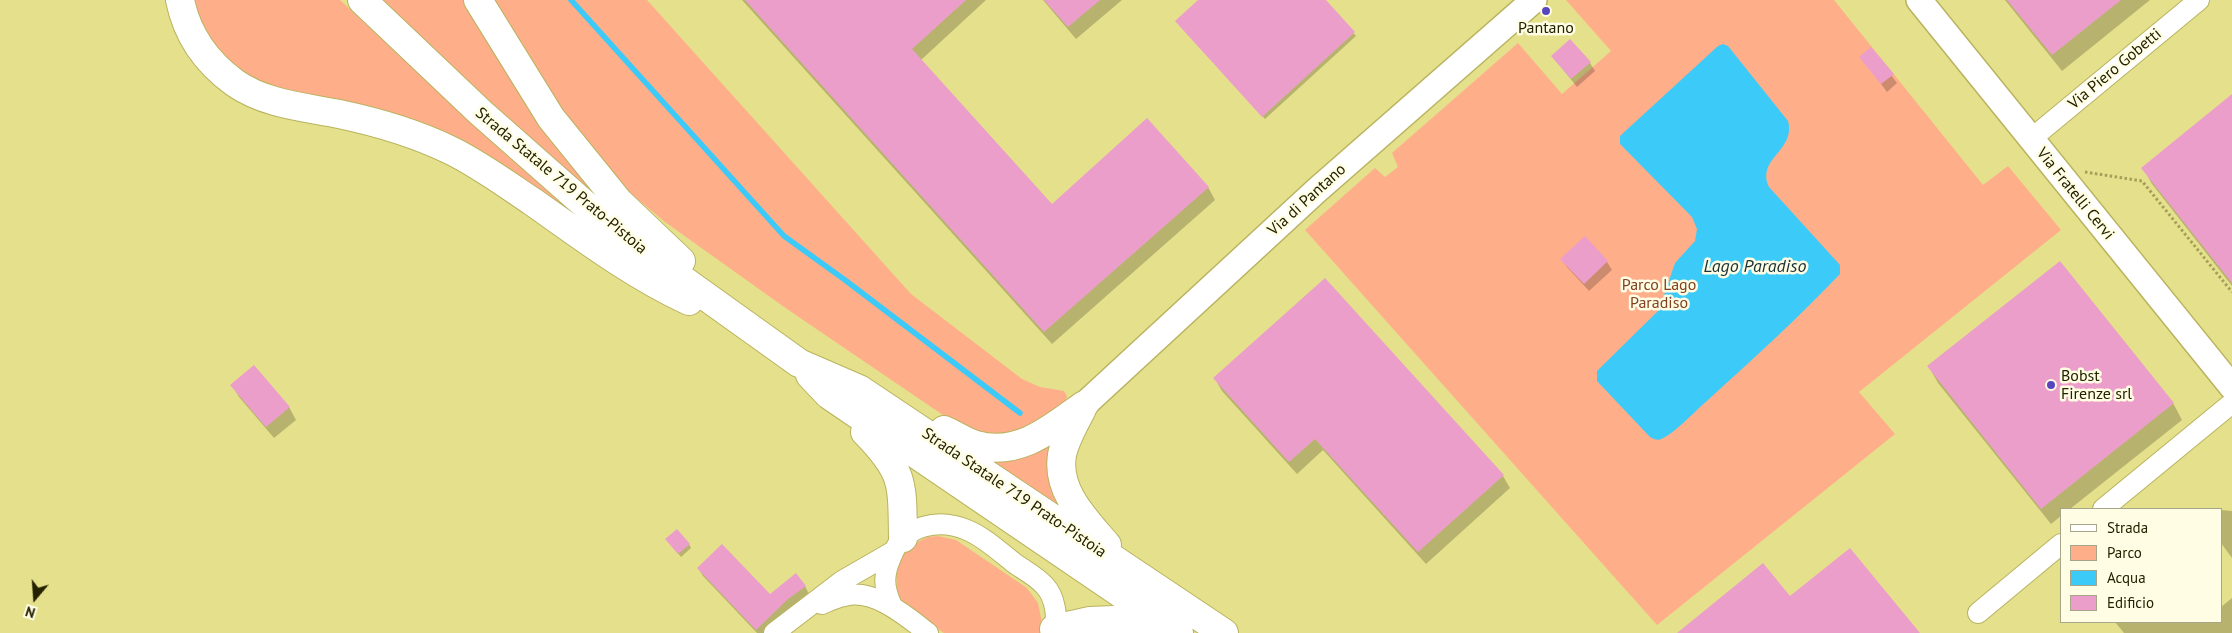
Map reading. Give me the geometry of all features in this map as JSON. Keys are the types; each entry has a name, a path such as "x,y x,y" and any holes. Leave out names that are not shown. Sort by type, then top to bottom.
{"highway":[{"path":"180,0 187,25 197,45 218,68 237,84 255,94 283,103 402,130 450,150 508,185 626,267 670,292 754,332"},
{"name":"Strada Statale 719 Prato-Pistoia","path":"362,0 480,112 616,232 799,363 859,389 1224,633"},
{"path":"478,0 551,118 619,202 754,332"},
{"name":"Strada Statale 719 Prato-Pistoia","path":"799,363 829,395 1179,633"},
{"path":"859,389 975,444 993,447 1006,447 1032,440 1084,405"},
{"path":"829,395 884,452 898,473 902,494 898,544"},
{"path":"1084,405 1066,441 1062,455 1061,477 1068,496 1125,567"},
{"path":"1054,631 1090,621 1114,620 1160,633"}],"street":[{"name":"Via di Pantano","path":"1084,405 1316,191 1534,0"},
{"name":"Via Fratelli Cervi","path":"1919,0 2232,387"},
{"name":"Via Piero Gobetti","path":"2031,139 2199,0"},
{"path":"2104,508 2232,403"},
{"path":"774,633 842,581 923,526 936,524 954,526 981,538 1045,586 1055,607 1054,631"},
{"path":"892,606 886,592 885,579 898,544"},
{"path":"1978,613 2060,545"},
{"path":"804,610 846,595 865,596 892,606 928,633"}],"path":[{"path":"2078,164 2084,172 2142,181 2232,292"}],"green space":[{"path":"189,0 340,0 486,137 588,227 538,197 268,89 213,51"},
{"path":"381,0 467,0 608,204 552,159"},
{"path":"487,0 647,0 911,294 1022,379 1040,387 1064,391 1067,396 1065,403 1021,437 968,432 787,309 665,222 611,177 588,152"},
{"name":"Parco Lago Paradiso","path":"1566,0 1834,0 1983,185 2008,166 2061,230 1859,392 1895,434 1657,625 1305,230 1375,168 1385,177 1398,167 1392,153 1518,43 1562,94 1611,51"},
{"path":"1050,440 1059,504 1057,505 992,462 992,460"},
{"path":"938,536 956,540 1027,588 1038,603 1042,623 1040,633 944,633 913,612 900,598 897,589 896,569 904,552 911,545 928,537"}],"water":[{"name":"Lago Paradiso","path":"1723,44 1728,46 1788,121 1789,131 1787,140 1771,161 1768,169 1766,177 1769,187 1840,265 1840,274 1775,338 1685,421 1666,437 1657,440 1650,437 1597,381 1597,371 1659,310 1675,263 1695,241 1697,229 1692,217 1620,144 1620,136 1718,46"}],"building":[{"path":"745,0 966,0 912,49 1052,204 1147,118 1209,187 1044,332"},
{"path":"1044,0 1100,0 1068,27"},
{"path":"1198,0 1326,0 1355,32 1262,117 1175,21"},
{"path":"2007,0 2121,0 2052,55"},
{"path":"1570,39 1591,62 1571,79 1551,56"},
{"path":"1871,47 1894,74 1881,84 1859,57"},
{"path":"2232,94 2232,283 2141,168"},
{"path":"1585,236 1608,261 1584,284 1560,259"},
{"name":"Bobst Firenze srl","path":"2060,261 2174,403 2041,509 1927,366"},
{"path":"1325,278 1504,475 1418,552 1315,439 1289,462 1213,378"},
{"path":"254,365 290,407 266,427 230,385"},
{"path":"677,529 690,544 678,554 665,539"},
{"path":"722,544 770,594 796,573 806,586 788,599 756,630 697,568"},
{"path":"1850,548 1920,633 1677,633 1763,563 1790,596"}],"waterway":[{"path":"571,0 784,236 1020,413"}],"place":[{"name":"Pantano","path":"1546,11"},
{"name":"Bobst Firenze srl","path":"2051,385"}]}
